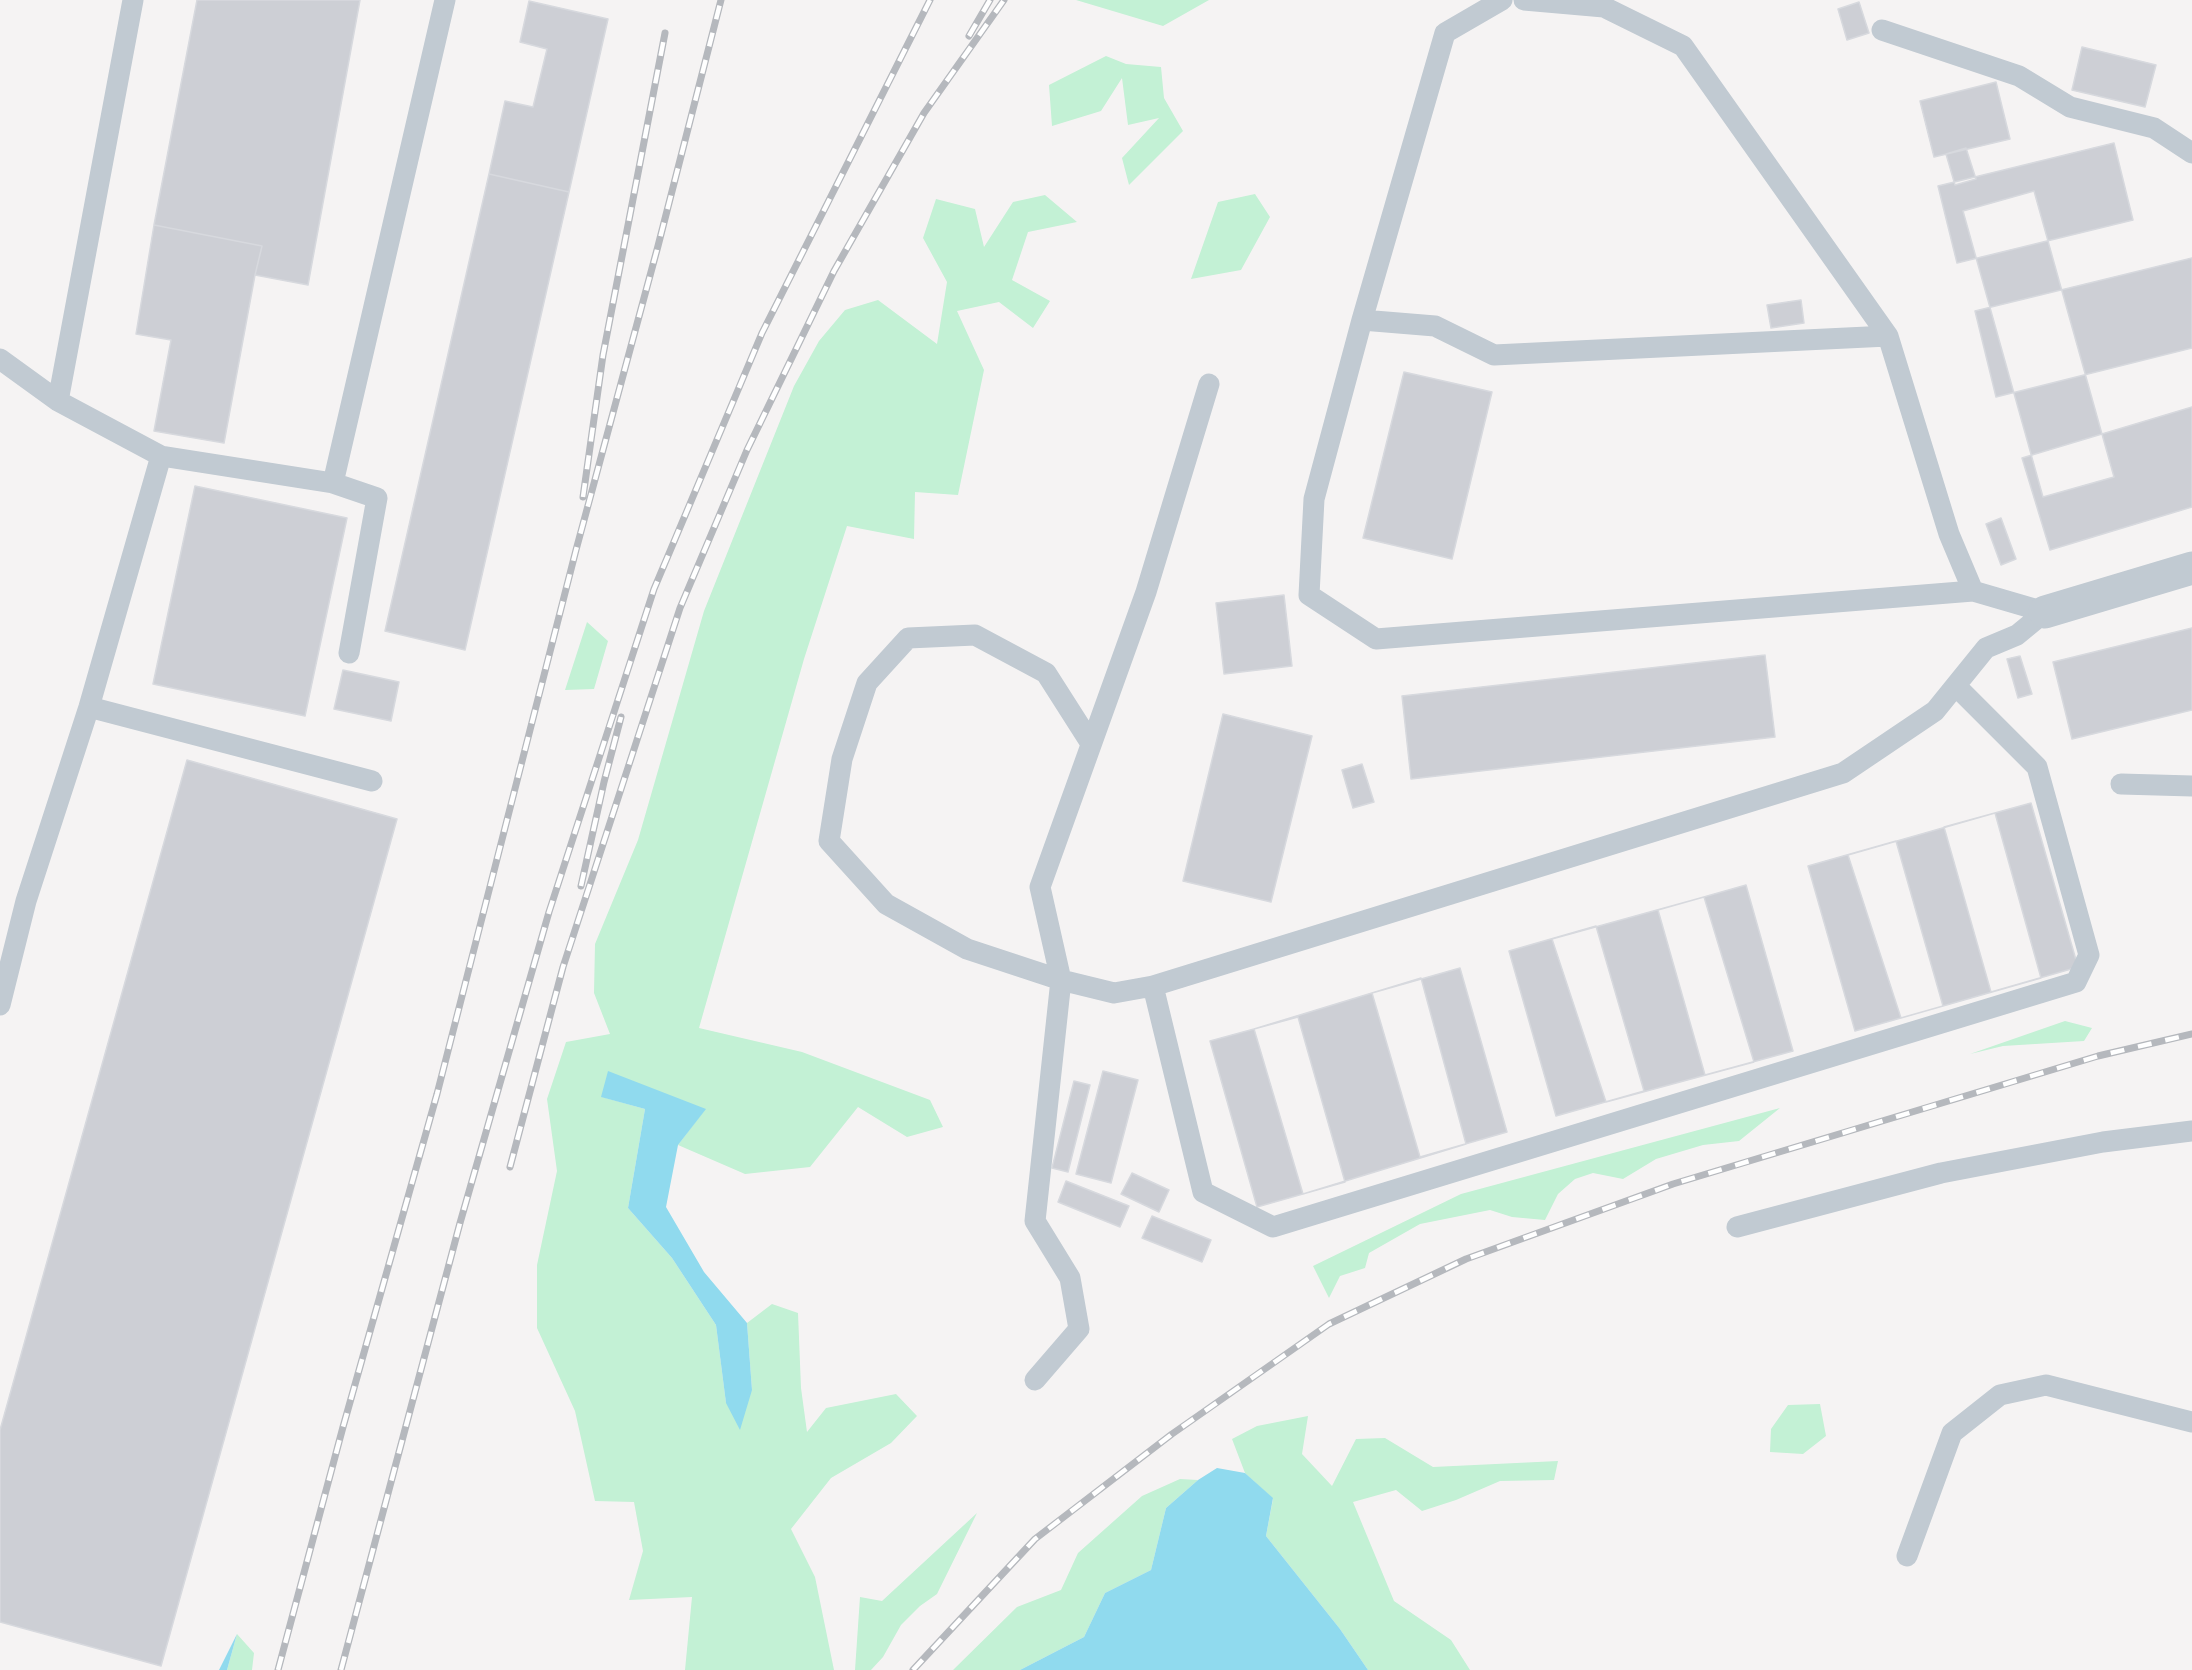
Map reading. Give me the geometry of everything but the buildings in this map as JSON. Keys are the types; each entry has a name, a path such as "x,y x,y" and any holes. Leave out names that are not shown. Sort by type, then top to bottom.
{"street":[{"path":"2045,612 2192,568"}],"lane":[{"path":"58,401 133,0"},
{"path":"333,483 445,0"},
{"path":"1502,0 1445,33 1362,320 1314,499 1309,595 1376,639 1973,591 2045,612"},
{"path":"1524,0 1604,7 1683,46 1888,336 1948,534 1973,591"},
{"path":"1882,30 2019,76 2070,107 2154,128 2192,153"},
{"path":"1362,320 1435,326 1494,355 1888,336"},
{"path":"0,359 58,401 161,456 333,483 377,498 349,653"},
{"path":"1035,1380 1079,1329 1070,1278 1035,1221 1061,980 1040,887 1090,742 1146,592 1209,384"},
{"path":"0,1005 26,901 89,706 161,456"},
{"path":"1090,742 1046,673 975,635 908,638 867,683 842,759 829,841 886,904 967,949 1061,980 1114,993 1153,986 1843,773 1935,711 1986,648 2017,635 2045,612"},
{"path":"1153,986 1203,1192 1273,1227 2076,982 2089,955 2037,767 1956,686"},
{"path":"89,706 372,781"},
{"path":"2121,784 2192,786"},
{"path":"1737,1227 1941,1173 2103,1142 2192,1131"},
{"path":"1907,1556 1952,1433 2000,1395 2046,1385 2192,1422"}],"green space":[{"path":"1076,0 1209,0 1163,26"},
{"path":"1106,56 1126,64 1161,67 1164,98 1183,131 1129,185 1122,158 1159,118 1128,125 1122,78 1101,111 1052,126 1049,85"},
{"path":"1255,194 1270,217 1241,270 1191,279 1218,202"},
{"path":"1045,195 1077,222 1028,232 1012,280 1050,301 1033,328 999,302 957,311 984,370 958,495 915,492 914,539 847,526 804,659 699,1028 802,1052 930,1100 943,1127 907,1137 858,1107 810,1167 745,1174 678,1145 705,1109 602,1097 645,1109 628,1208 672,1258 716,1325 726,1403 752,1390 747,1323 772,1304 798,1313 801,1388 807,1432 826,1408 896,1394 917,1416 891,1443 831,1478 791,1529 815,1577 834,1670 685,1670 692,1597 629,1600 643,1551 634,1502 595,1501 575,1411 537,1328 537,1265 557,1171 547,1099 566,1042 610,1034 594,993 595,944 638,840 704,611 794,386 819,341 845,310 878,300 937,344 947,282 923,238 936,199 975,209 984,247 1013,202"},
{"path":"587,622 608,641 594,689 565,690"},
{"path":"2065,1021 2092,1028 2084,1041 2003,1046 1970,1054 1921,1071"},
{"path":"1780,1108 1739,1141 1703,1145 1656,1159 1623,1179 1593,1173 1575,1179 1558,1194 1545,1220 1512,1217 1490,1210 1420,1224 1369,1253 1365,1268 1340,1276 1329,1298 1313,1266 1461,1194"},
{"path":"1820,1404 1826,1436 1803,1454 1770,1452 1771,1429 1788,1405"},
{"path":"1308,1416 1302,1454 1332,1486 1356,1439 1385,1438 1433,1467 1558,1461 1554,1480 1500,1481 1456,1500 1422,1511 1396,1490 1353,1502 1394,1601 1451,1640 1470,1670 1368,1670 1340,1629 1266,1536 1273,1499 1245,1473 1232,1439 1257,1426"},
{"path":"1180,1479 1198,1480 1166,1508 1151,1570 1105,1593 1084,1637 1020,1670 953,1670 1017,1607 1061,1590 1078,1553 1142,1496"},
{"path":"977,1513 937,1594 920,1606 901,1625 883,1657 871,1670 855,1670 860,1597 882,1601"},
{"path":"237,1634 254,1653 252,1670 227,1670"}],"water":[{"path":"608,1071 706,1109 678,1145 666,1207 704,1272 747,1323 752,1390 740,1430 726,1403 716,1325 672,1258 628,1208 645,1109 601,1097"},
{"path":"1217,1468 1245,1473 1273,1498 1266,1536 1340,1629 1368,1670 1020,1670 1084,1637 1105,1593 1151,1570 1166,1508 1198,1480"},
{"path":"237,1634 227,1670 219,1670"}],"railway":[{"path":"278,1670 343,1427 437,1094 576,550 721,0"},
{"path":"341,1670 460,1223 549,912 654,589 762,333 930,0"},
{"path":"969,36 990,0"},
{"path":"510,1167 563,967 680,608 747,450 834,271 924,113 1004,0"},
{"path":"583,497 603,355 665,33"},
{"path":"581,886 621,717"},
{"path":"913,1670 1035,1539 1172,1434 1329,1324 1466,1259 1673,1184 2098,1056 2192,1034"}]}
